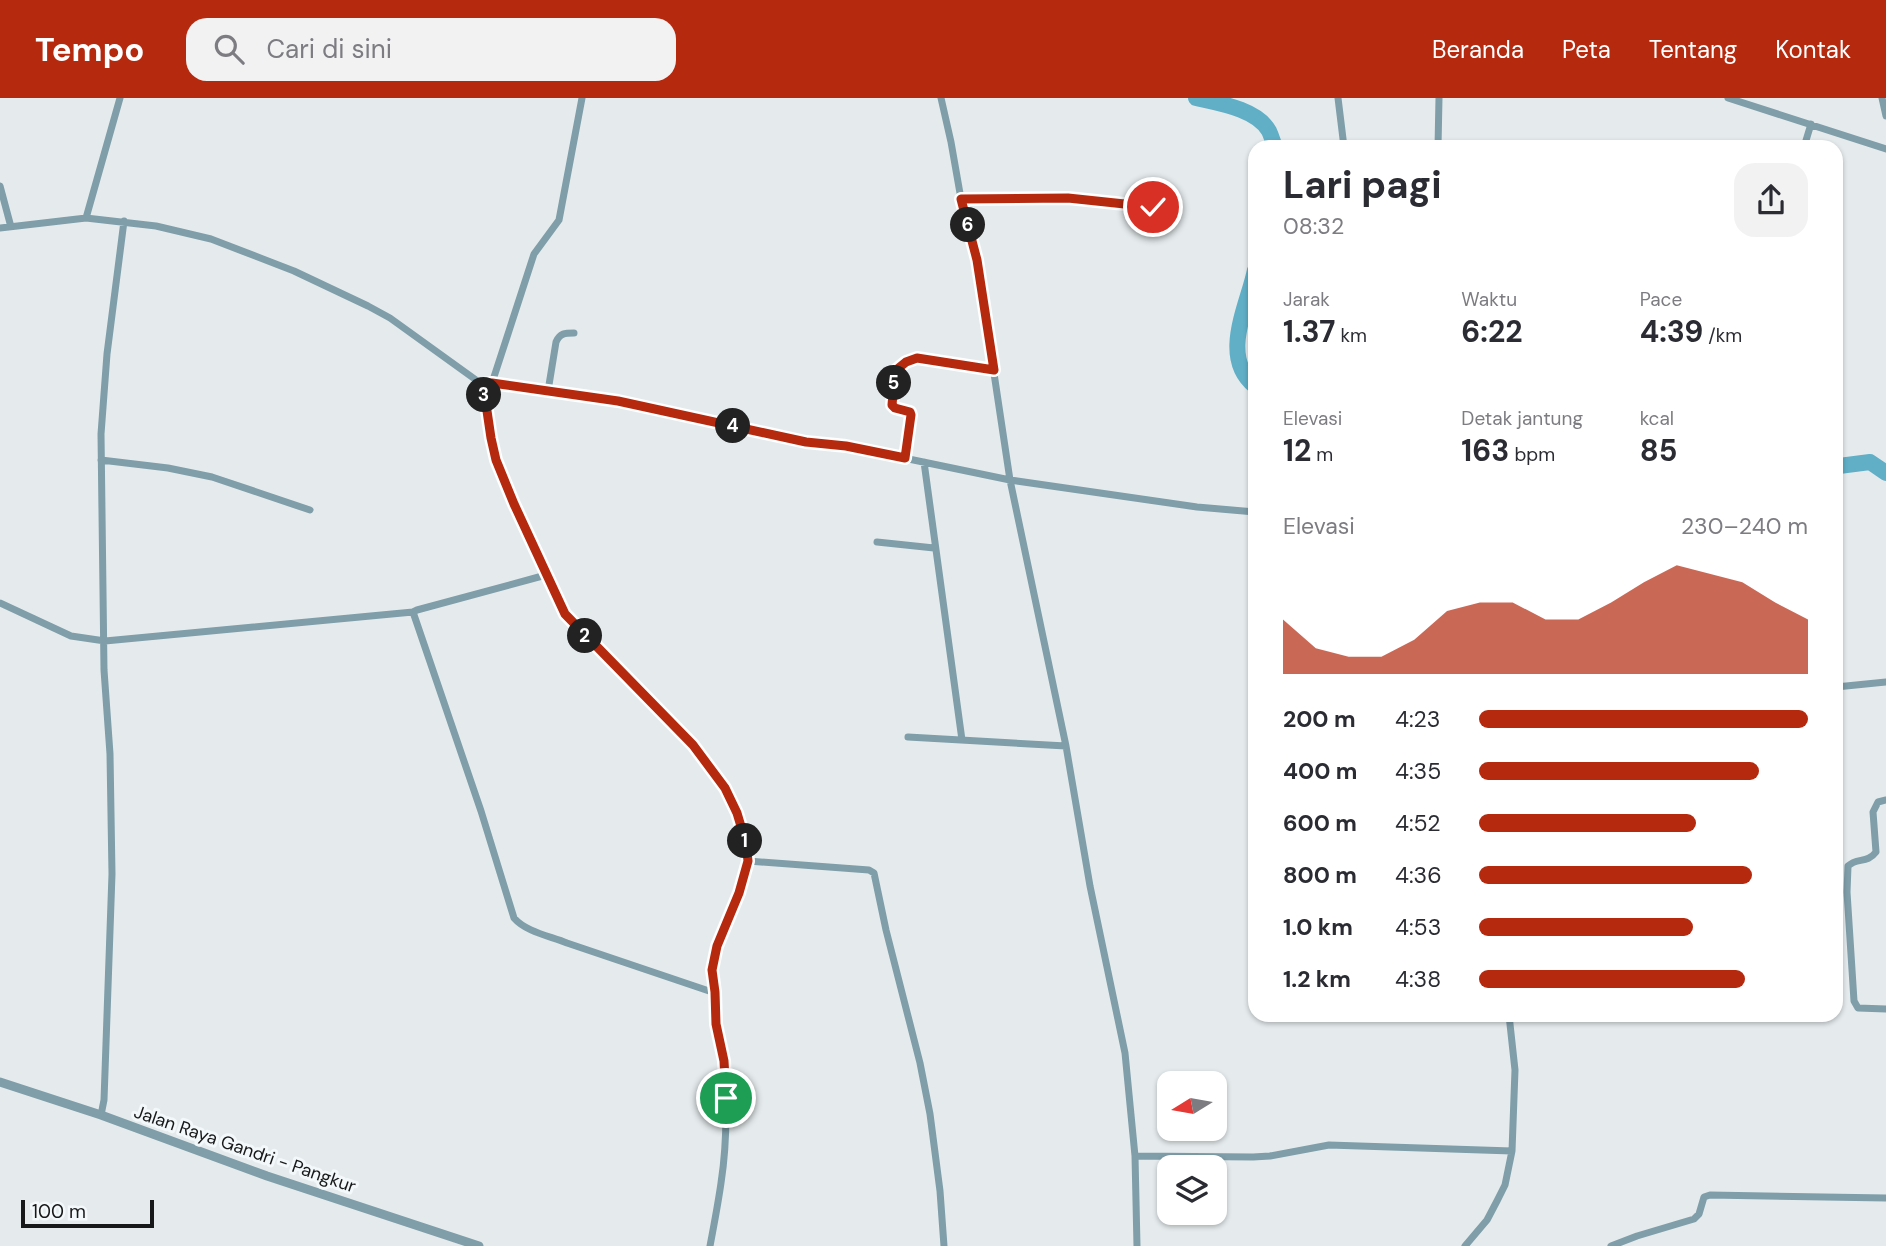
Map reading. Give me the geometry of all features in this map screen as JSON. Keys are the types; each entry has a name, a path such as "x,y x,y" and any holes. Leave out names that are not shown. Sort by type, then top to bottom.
{"street":[{"path":"86,218 120,98"},
{"path":"492,383 534,254 559,220 582,98"},
{"path":"941,98 961,199 977,260 1010,480 1066,746 1090,886 1125,1053 1135,1156 1137,1246"},
{"path":"1338,98 1343,140"},
{"path":"1438,140 1439,98"},
{"path":"1728,98 1886,149"},
{"path":"1882,98 1886,116"},
{"path":"1806,140 1811,124"},
{"path":"0,186 11,227"},
{"path":"961,199 1068,198 1153,207"},
{"path":"0,228 86,218 156,226 211,239 294,271 390,318 483,384 492,383 618,401 806,442 846,446 1010,480 1197,507 1248,511"},
{"path":"101,1115 104,1100 112,874 110,754 104,670 102,396 124,221"},
{"path":"548,391 556,342 564,333 574,333"},
{"path":"905,458 911,415 910,412 892,405 895,371 900,366 917,358 994,370"},
{"path":"483,384 496,460 545,575 565,614 693,745 725,788 737,813 746,843 748,861 739,893 717,946 712,970 716,1024 724,1061 725,1121 722,1181 710,1246"},
{"path":"102,460 168,468 212,477 310,510"},
{"path":"924,462 962,740"},
{"path":"877,542 934,548"},
{"path":"0,603 71,636 104,641 418,610 545,575"},
{"path":"418,610 514,918 531,930 715,992"},
{"path":"1843,686 1886,682"},
{"path":"908,737 1066,746"},
{"path":"1886,800 1878,802 1873,812 1876,852 1869,859 1853,862 1848,866 1847,892 1854,1001 1858,1008 1886,1009"},
{"path":"748,861 869,870 874,873 930,1114 944,1246"},
{"path":"1465,1246 1487,1220 1505,1185 1512,1151 1515,1070 1510,1022"},
{"name":"Jalan Raya Gandri - Pangkur","path":"0,1082 101,1115 267,1176 479,1246"},
{"path":"1135,1156 1253,1157 1329,1145 1512,1151"},
{"path":"1611,1246 1694,1219 1699,1214 1704,1197 1710,1195 1886,1198"}],"waterway":[{"path":"1196,98 1236,108 1256,117 1269,131 1272,140"},
{"path":"1248,294 1237,346 1239,361 1248,378"},
{"path":"1843,465 1870,462 1886,473"}],"route":[{"path":"726,1098 712,970 717,946 739,893 748,861 737,813 725,788 693,745 565,614 545,575 496,460 483,384 492,383 618,401 806,442 846,446 905,458 911,415 910,412 892,405 895,371 900,366 917,358 927,358 953,365 994,370 977,260 961,199 1068,198 1153,207"}]}
